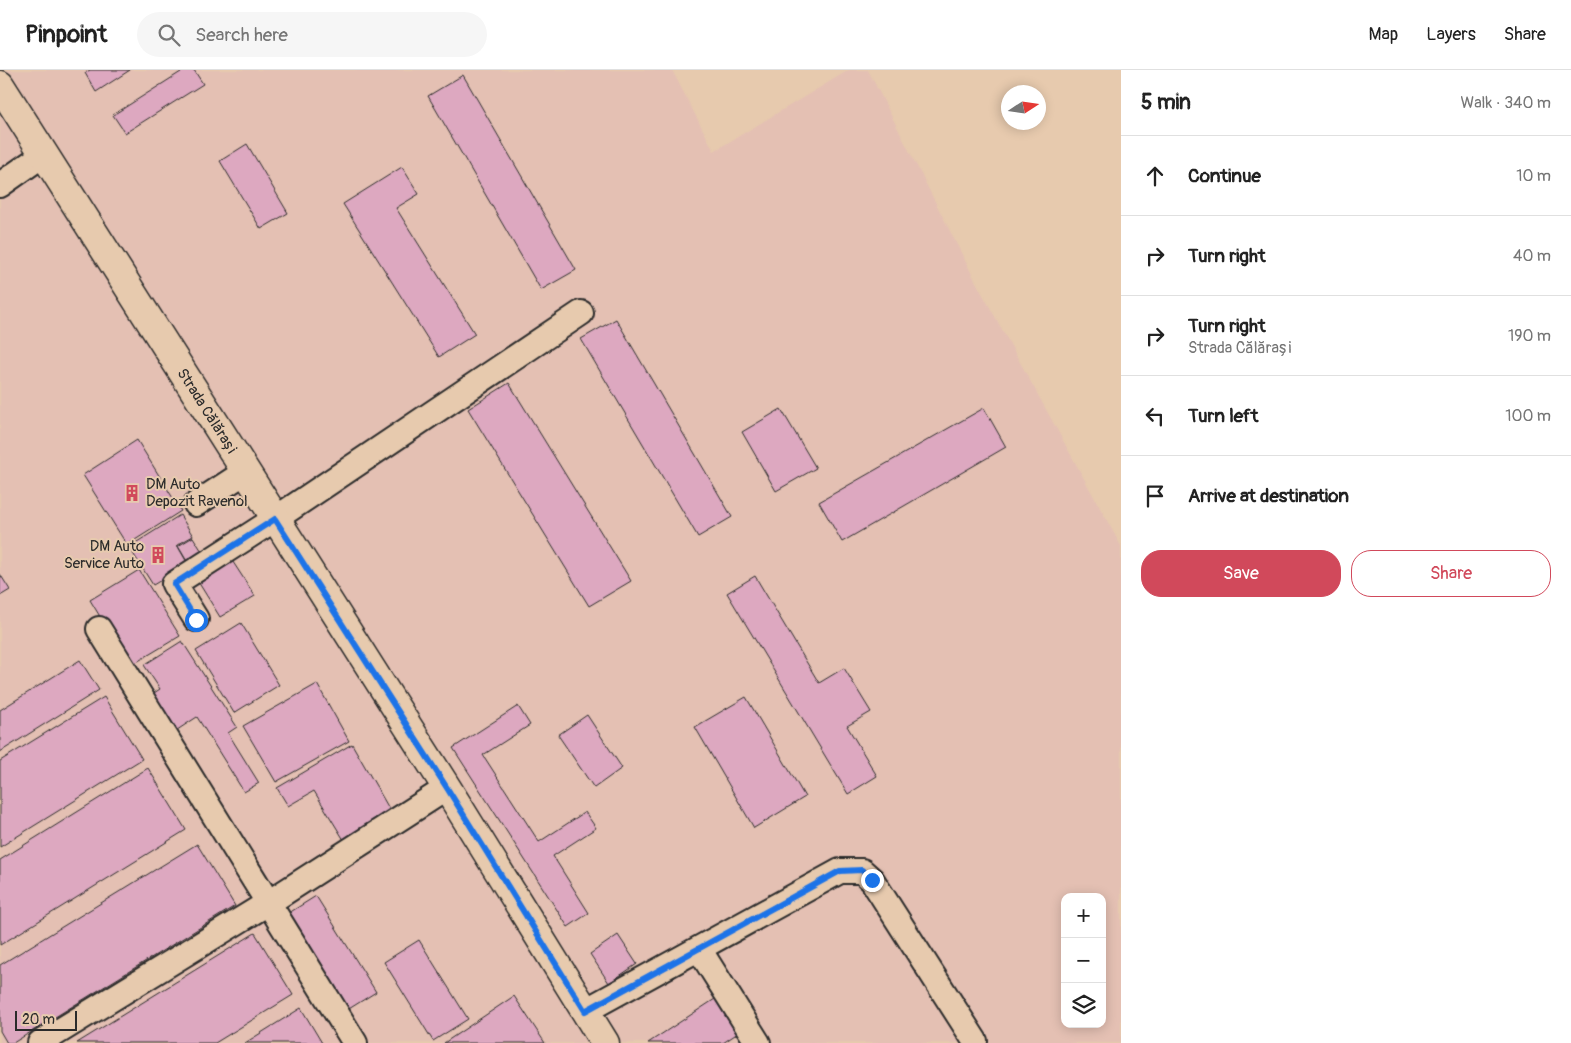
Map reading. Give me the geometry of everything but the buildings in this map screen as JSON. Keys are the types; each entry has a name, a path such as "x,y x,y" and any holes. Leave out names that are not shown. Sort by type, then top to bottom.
{"main road":[{"name":"Strada Călărași","path":"0,85 447,788 605,1043"}],"lane":[{"path":"0,185 44,154"},
{"path":"196,620 174,584 275,519 581,313"},
{"path":"196,504 245,472"},
{"path":"99,629 355,1043"},
{"path":"40,1043 268,903 447,788"},
{"path":"585,1011 840,871 862,870 872,880 975,1041"},
{"path":"699,949 758,1043"}],"shaded area":[{"path":"0,70 672,70 714,151 849,70 868,70 976,282 1121,546 1121,1043 0,1043"}],"place":[{"name":"DM Auto Depozit Ravenol","path":"132,493"},
{"name":"DM Auto Service Auto","path":"158,555"}],"route":[{"path":"196,620 174,584 275,519 447,788 585,1011 840,871 862,870 872,880"}]}
